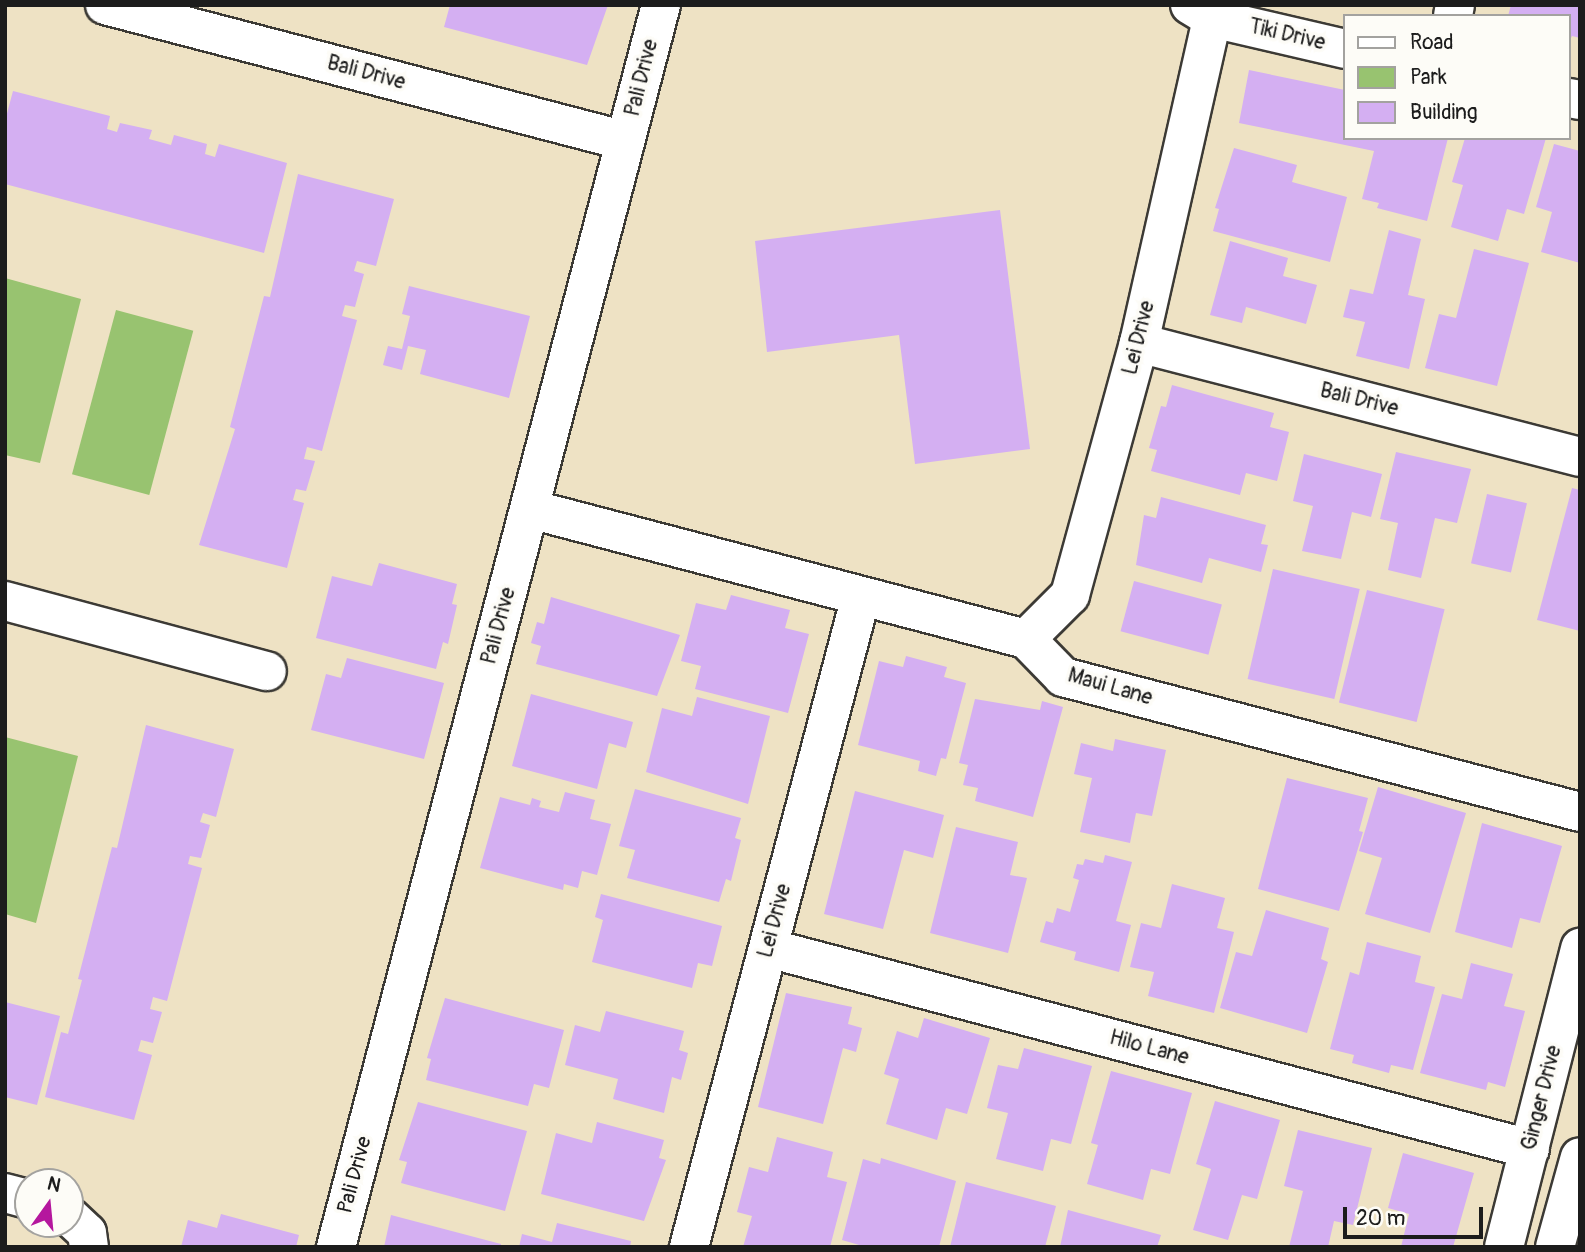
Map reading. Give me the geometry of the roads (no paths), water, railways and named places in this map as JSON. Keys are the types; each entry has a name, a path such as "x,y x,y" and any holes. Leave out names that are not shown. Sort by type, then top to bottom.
{"street":[{"name":"Bali Drive","path":"105,5 626,141"},
{"name":"Pali Drive","path":"337,1247 661,5"},
{"name":"Tiki Drive","path":"1201,11 1344,49"},
{"name":"Lei Drive","path":"1026,639 1070,595 1139,343 1201,11"},
{"name":"Bali Drive","path":"1139,343 1580,457"},
{"path":"530,509 1026,639"},
{"name":"Lei Drive","path":"689,1247 861,596"},
{"path":"5,601 267,671"},
{"name":"Maui Lane","path":"1026,639 1063,677 1580,812"},
{"name":"Hilo Lane","path":"768,948 1530,1149"},
{"name":"Ginger Drive","path":"1504,1247 1580,948"},
{"path":"1555,1247 1580,1157"}]}
